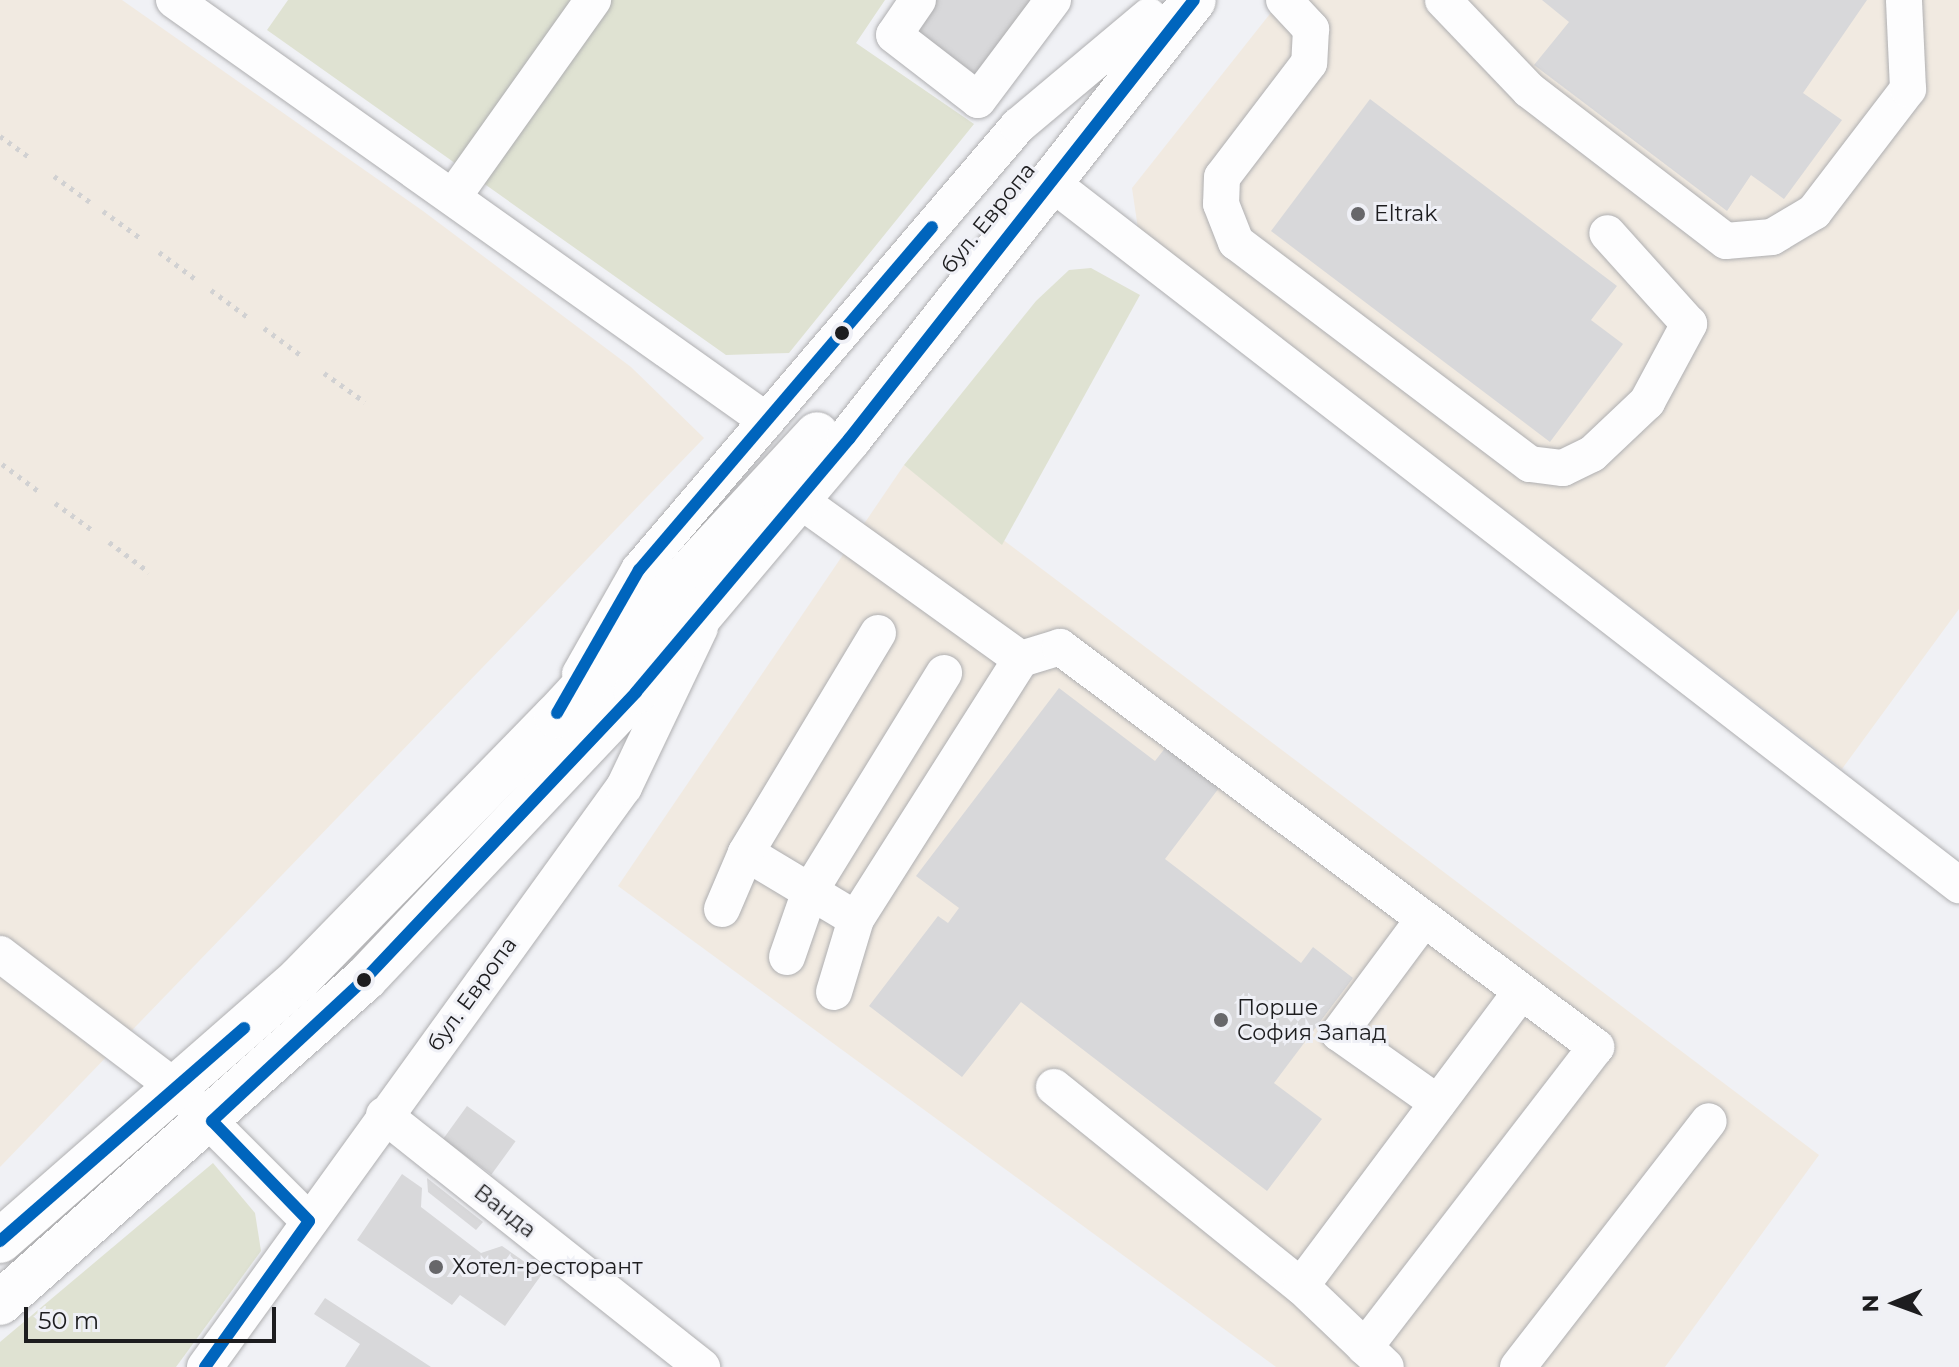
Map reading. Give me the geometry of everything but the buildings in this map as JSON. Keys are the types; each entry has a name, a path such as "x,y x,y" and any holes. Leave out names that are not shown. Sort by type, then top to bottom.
{"main road":[{"name":"бул. Европа","path":"832,438 1053,184 1194,0"},
{"name":"бул. Европа","path":"832,438 1155,8"},
{"path":"0,1303 212,1121 366,978 636,692 798,499 832,438"},
{"path":"0,1241 300,978 832,438"}],"street":[{"path":"174,0 767,421"},
{"path":"453,197 593,0"},
{"path":"918,0 894,35 978,100 1053,0"},
{"path":"1284,0 1311,29 1309,63 1222,177 1221,204 1236,242 1530,464 1563,468 1592,454 1647,402 1689,324 1607,233"},
{"path":"1443,0 1529,90 1726,241 1772,237 1814,212 1908,89 1904,0"},
{"path":"556,716 639,570 1018,126 1155,8"},
{"path":"1053,184 1959,885"},
{"path":"798,499 1021,659"},
{"name":"бул. Европа","path":"205,1367 384,1115 624,787 655,733 710,604"},
{"path":"722,909 746,853 878,633"},
{"path":"834,992 856,919 1021,659 1060,647 1596,1047 1375,1357 1301,1286 1054,1087"},
{"path":"787,957 810,891 944,673"},
{"path":"746,853 856,919"},
{"path":"1423,920 1339,1033 1438,1103"},
{"path":"0,954 177,1089 309,1221"},
{"path":"1301,1286 1521,992"},
{"name":"Ванда","path":"384,1115 702,1367"},
{"path":"1518,1367 1709,1121"}],"path":[{"path":"0,136 30,158"},
{"path":"54,176 90,202"},
{"path":"103,211 143,240"},
{"path":"159,252 194,278"},
{"path":"211,290 249,318"},
{"path":"264,328 302,356"},
{"path":"324,373 365,402"},
{"path":"2,464 41,493"},
{"path":"55,503 92,530"},
{"path":"109,542 149,572"}],"shaded area":[{"path":"0,0 122,0 423,211 631,367 704,438 0,1167"},
{"path":"1281,0 1959,0 1959,609 1842,769 1138,229 1132,188"},
{"name":"Порше София Запад","path":"904,465 1819,1155 1665,1367 1276,1367 618,886"}],"green space":[{"path":"288,0 885,0 856,43 974,124 789,353 726,355 267,30"},
{"path":"1091,268 1140,295 1002,545 904,465 1036,301 1069,270"},
{"path":"213,1163 255,1213 261,1251 176,1367 0,1367 0,1342"}],"transit line":[{"path":"205,1367 309,1221 212,1121 366,978 636,692 849,439 1194,0"},
{"path":"557,713 639,570 932,227"},
{"path":"0,1241 244,1028"}],"place":[{"name":"Eltrak","path":"1358,214"},
{"name":"Порше София Запад","path":"1221,1020"},
{"name":"Хотел-ресторант","path":"436,1267"}]}
